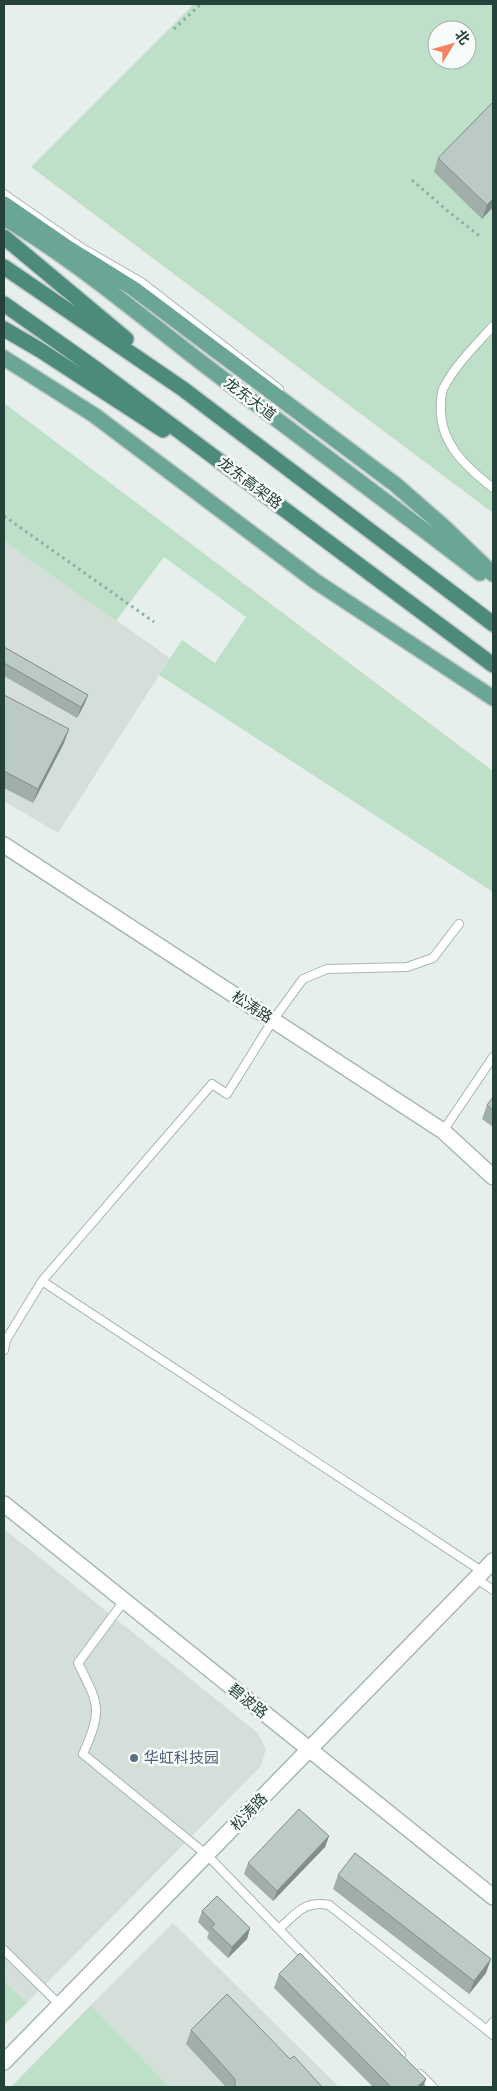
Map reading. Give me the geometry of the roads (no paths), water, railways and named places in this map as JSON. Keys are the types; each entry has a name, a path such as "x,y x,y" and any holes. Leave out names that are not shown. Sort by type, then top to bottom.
{"highway":[{"path":"4,237 60,282 183,389"},
{"path":"4,268 183,389 493,624"},
{"name":"龙东高架路","path":"4,304 104,375 493,665"},
{"path":"4,329 40,350 282,507"}],"main road":[{"path":"4,204 65,246 134,289 388,479 444,526 493,574"},
{"name":"龙东大道","path":"4,218 56,251 97,281 247,398 493,583"},
{"path":"4,358 94,415 315,581 493,698"}],"street":[{"name":"松涛路","path":"4,845 443,1131 493,1178"},
{"name":"碧波路","path":"4,1504 493,1897"},
{"name":"松涛路","path":"4,2062 310,1751 484,1570"}],"lane":[{"path":"4,194 82,248 141,282 399,481 493,564"},
{"path":"493,326 455,370 442,391 440,417 447,439 458,457 493,488"},
{"path":"4,1350 6,1340 42,1282 212,1084 227,1094 273,1020 303,979 327,969 407,967 433,958 459,924"},
{"path":"443,1131 493,1057"},
{"path":"42,1282 484,1570 493,1590"},
{"path":"124,1601 78,1663 92,1690 98,1709 95,1728 83,1754 207,1855 406,2060"},
{"path":"279,1929 305,1906 317,1902 329,1905 490,2033 493,2022"},
{"path":"4,1950 60,2005"},
{"path":"413,2067 433,2087"}],"place":[{"name":"华虹科技园","path":"134,1758"}]}
